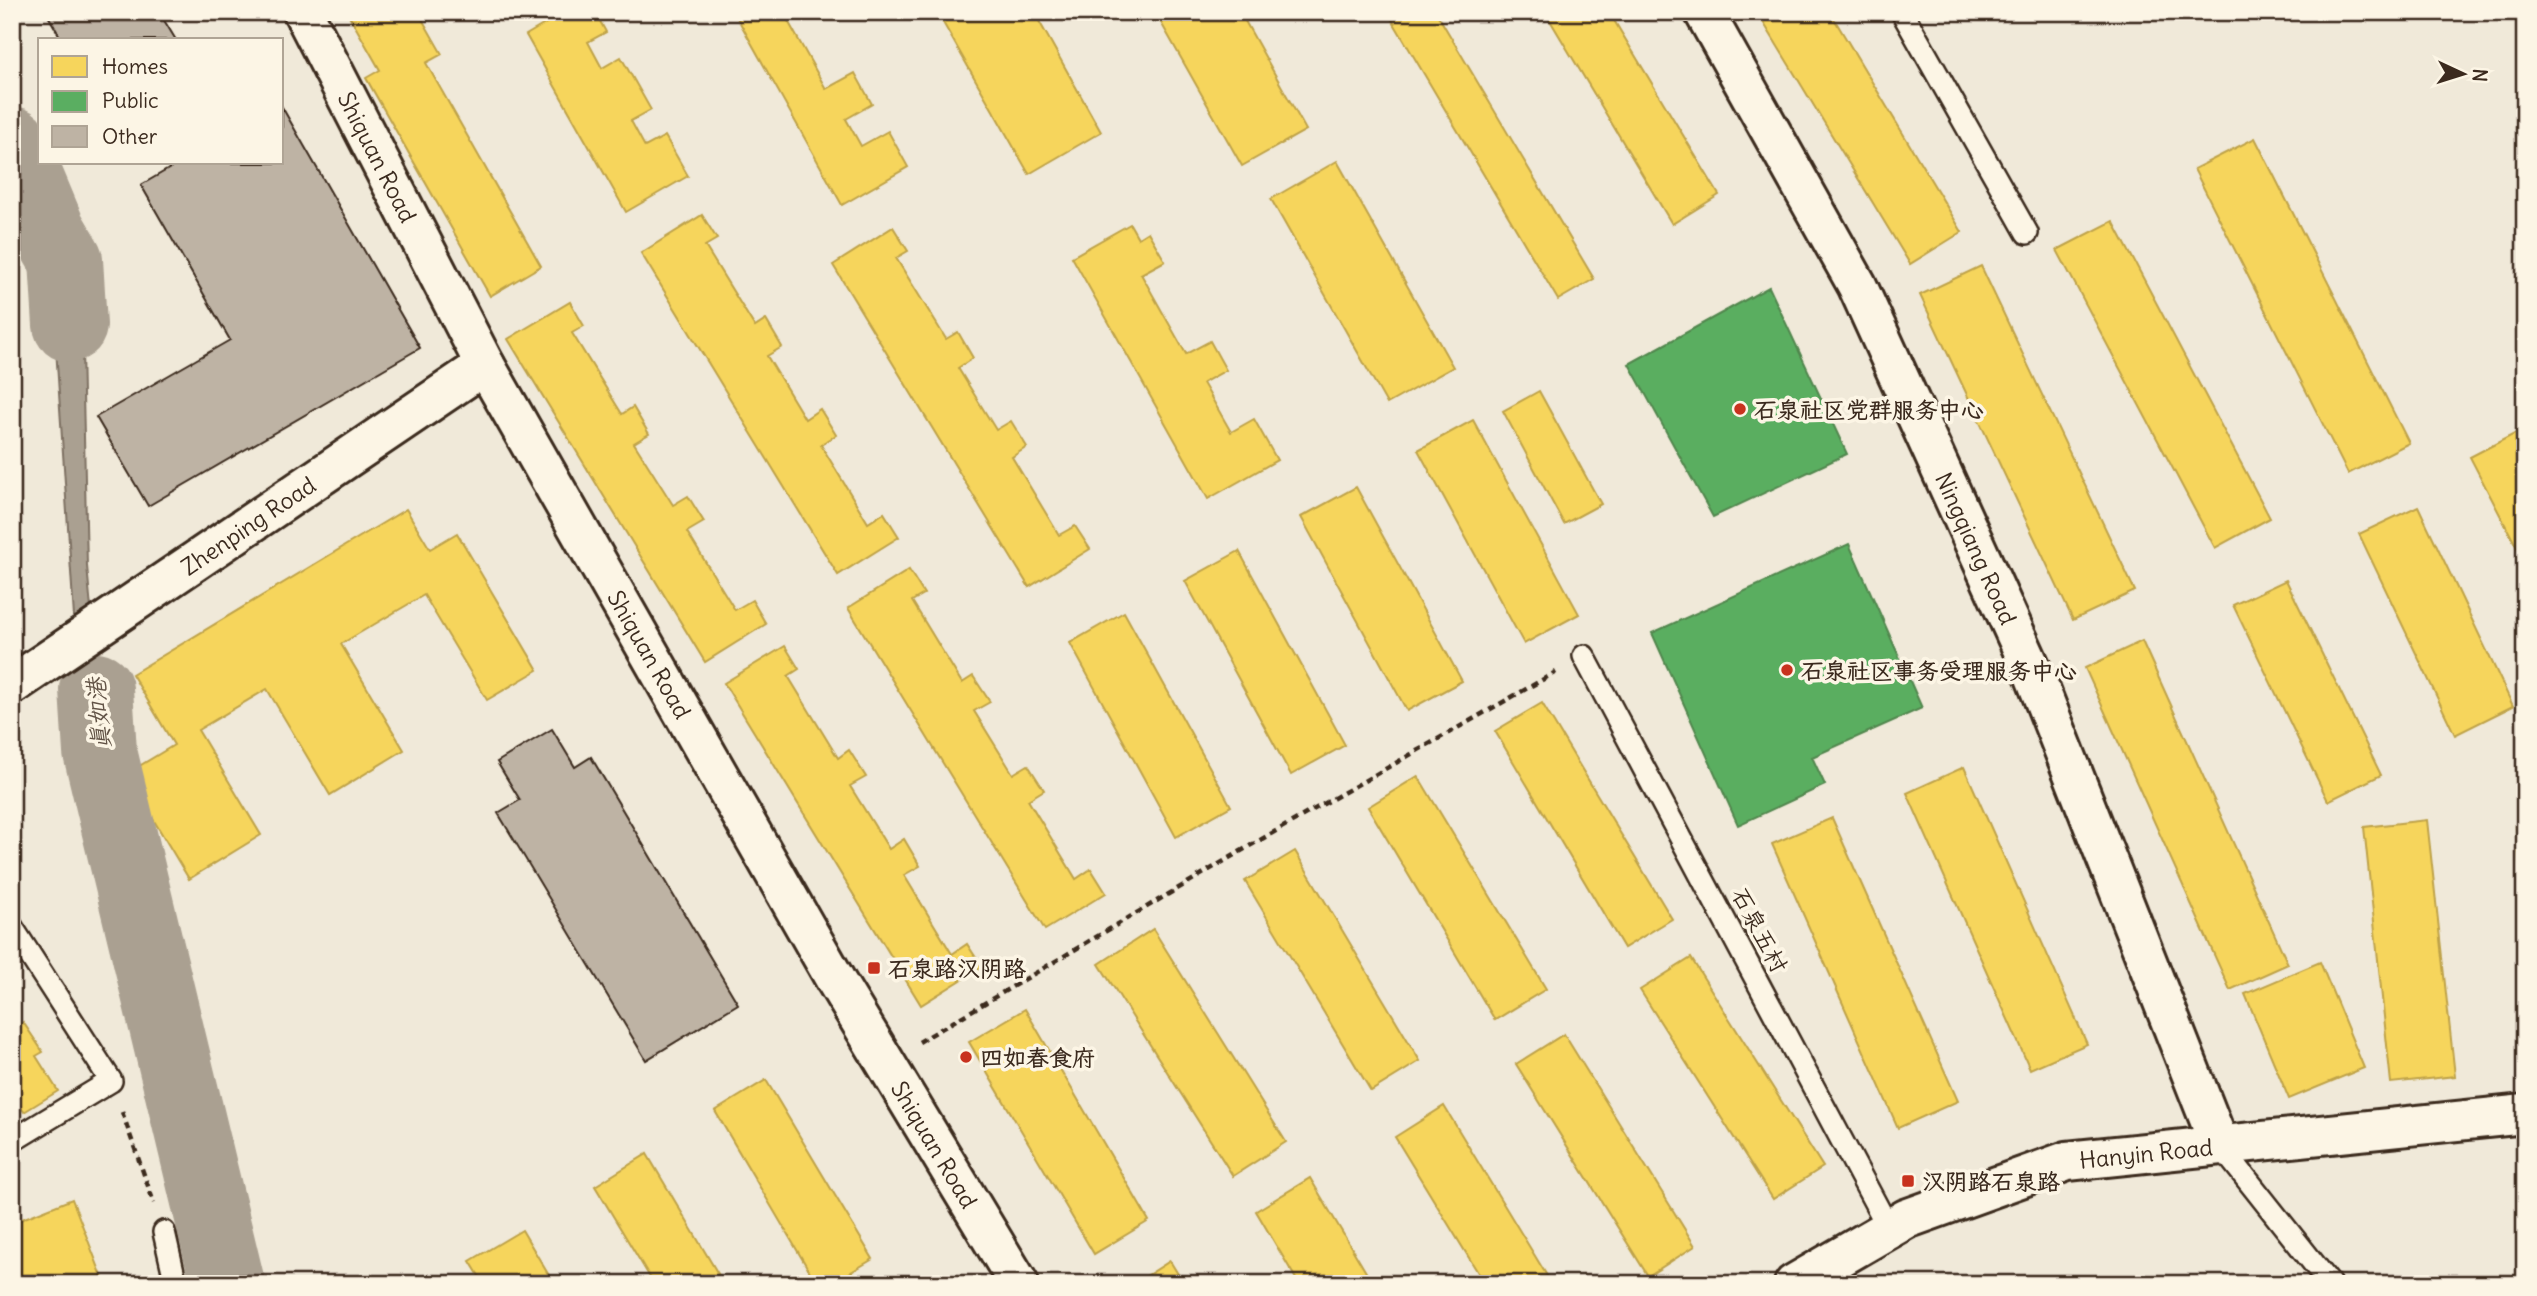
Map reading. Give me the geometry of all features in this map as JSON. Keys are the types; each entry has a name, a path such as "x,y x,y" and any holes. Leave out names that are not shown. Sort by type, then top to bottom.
{"street":[{"name":"Shiquan Road","path":"303,12 485,365 836,981 1019,1284"},
{"name":"Ningqiang Road","path":"1704,12 1857,285 2035,677 2219,1144"},
{"name":"Zhenping Road","path":"12,685 485,365"},
{"name":"Hanyin Road","path":"1794,1284 1906,1219 2067,1161 2525,1114"}],"lane":[{"path":"1902,12 2027,233"},
{"name":"石泉五村","path":"1584,656 1889,1228"},
{"path":"12,927 111,1081 12,1141"},
{"path":"2219,1144 2330,1284"},
{"path":"164,1232 176,1284"}],"path":[{"path":"885,1062 1265,838 1584,656"},
{"path":"111,1081 164,1232"}],"water":[{"path":"12,107 80,264 87,566 108,787 228,1284 207,1284 86,796 48,229 12,143"}],"building: Homes":[{"path":"347,12 418,12 442,54 426,63 541,266 490,296 366,78 380,70"},
{"path":"565,12 595,12 606,32 588,42 602,68 621,57 651,110 631,121 645,147 665,136 688,176 626,212 526,35"},
{"path":"734,12 783,12 826,89 855,73 872,104 846,119 861,146 888,131 908,167 842,205"},
{"path":"937,12 1034,12 1101,132 1029,174"},
{"path":"1155,12 1240,12 1306,130 1242,166"},
{"path":"1395,12 1436,12 1594,279 1558,300 1389,15"},
{"path":"1545,12 1609,12 1719,195 1672,224"},
{"path":"1757,12 1830,12 1962,232 1910,264"},
{"path":"2255,138 2409,443 2348,474 2194,169"},
{"path":"1337,161 1453,367 1387,404 1271,199"},
{"path":"702,215 717,239 705,246 755,327 766,320 782,347 767,356 805,419 820,409 836,435 821,445 868,523 884,513 899,537 838,575 641,253"},
{"path":"2113,221 2270,518 2215,548 2057,250"},
{"path":"1130,224 1138,238 1148,232 1165,261 1141,274 1186,354 1210,341 1226,370 1203,383 1231,432 1254,419 1277,460 1208,499 1072,257"},
{"path":"893,227 908,251 896,258 946,339 958,332 973,358 958,368 996,430 1011,421 1027,447 1012,457 1059,535 1075,526 1090,549 1029,587 833,265"},
{"path":"1981,266 2135,591 2073,620 1920,295"},
{"path":"570,302 584,326 572,333 622,414 633,407 649,434 634,443 673,505 688,496 704,522 687,532 735,610 752,600 766,624 705,662 508,339"},
{"path":"1539,391 1601,504 1564,524 1503,411"},
{"path":"1473,420 1579,614 1524,644 1418,450"},
{"path":"2525,429 2525,563 2470,457"},
{"path":"1356,487 1462,681 1407,711 1301,517"},
{"path":"2418,506 2513,706 2455,735 2359,534"},
{"path":"406,509 430,549 457,533 538,670 487,700 424,595 341,644 404,750 330,795 267,689 198,730 261,835 189,879 126,774 174,745 132,674"},
{"path":"1239,551 1345,745 1291,775 1185,581"},
{"path":"909,570 924,594 912,601 962,683 973,676 990,702 974,711 1013,774 1028,765 1044,790 1028,800 1076,879 1091,869 1106,893 1045,930 848,608"},
{"path":"2286,580 2381,775 2328,801 2233,605"},
{"path":"1124,612 1231,806 1176,837 1070,643"},
{"path":"2142,641 2288,964 2230,990 2085,668"},
{"path":"785,646 799,669 788,676 838,758 849,750 866,777 850,786 889,849 904,839 920,866 904,875 952,954 967,944 982,967 921,1005 724,683"},
{"path":"1542,703 1672,919 1624,948 1495,731"},
{"path":"1964,767 2087,1044 2030,1069 1907,793"},
{"path":"1418,776 1546,989 1495,1020 1368,807"},
{"path":"1832,818 1958,1101 1898,1128 1772,844"},
{"path":"2427,820 2455,1076 2391,1083 2364,827"},
{"path":"2525,823 2525,917 2516,824"},
{"path":"1295,851 1420,1061 1371,1091 1245,881"},
{"path":"1153,929 1286,1142 1233,1176 1099,964"},
{"path":"1691,958 1823,1167 1773,1199 1640,990"},
{"path":"2320,962 2364,1068 2289,1099 2245,994"},
{"path":"1025,1009 1149,1221 1094,1254 969,1042"},
{"path":"12,1019 17,1027 23,1022 43,1052 36,1056 58,1091 24,1112 12,1094"},
{"path":"1564,1034 1695,1246 1648,1276 1516,1064"},
{"path":"766,1080 873,1259 831,1284 817,1284 715,1111"},
{"path":"1444,1106 1552,1284 1485,1284 1395,1137"},
{"path":"647,1154 724,1284 654,1284 595,1186"},
{"path":"1310,1178 1373,1284 1299,1284 1256,1211"},
{"path":"72,1199 105,1284 12,1284 12,1223"},
{"path":"522,1230 554,1284 484,1284 470,1261"},
{"path":"1170,1261 1184,1284 1134,1284"}],"building: Public":[{"name":"石泉社区党群服务中心","path":"1769,287 1847,454 1713,517 1629,364"},
{"name":"石泉社区事务受理服务中心","path":"1849,544 1922,708 1812,757 1825,785 1738,825 1652,633"}],"building: Other":[{"path":"46,12 159,12 175,38 61,38"},
{"path":"284,110 420,348 148,506 96,417 230,340 141,185 177,164 284,164"},
{"path":"552,729 575,767 591,757 738,1004 646,1060 498,813 520,800 497,762"}],"waterway":[{"name":"真如港","path":"12,143 48,229 66,260 70,325"},
{"name":"真如港","path":"96,689 100,752 228,1284"}],"place":[{"name":"石泉社区党群服务中心","path":"1740,409"},
{"name":"石泉社区事务受理服务中心","path":"1787,670"},
{"name":"石泉路汉阴路","path":"874,968"},
{"name":"四如春食府","path":"966,1057"},
{"name":"汉阴路石泉路","path":"1908,1181"}]}
